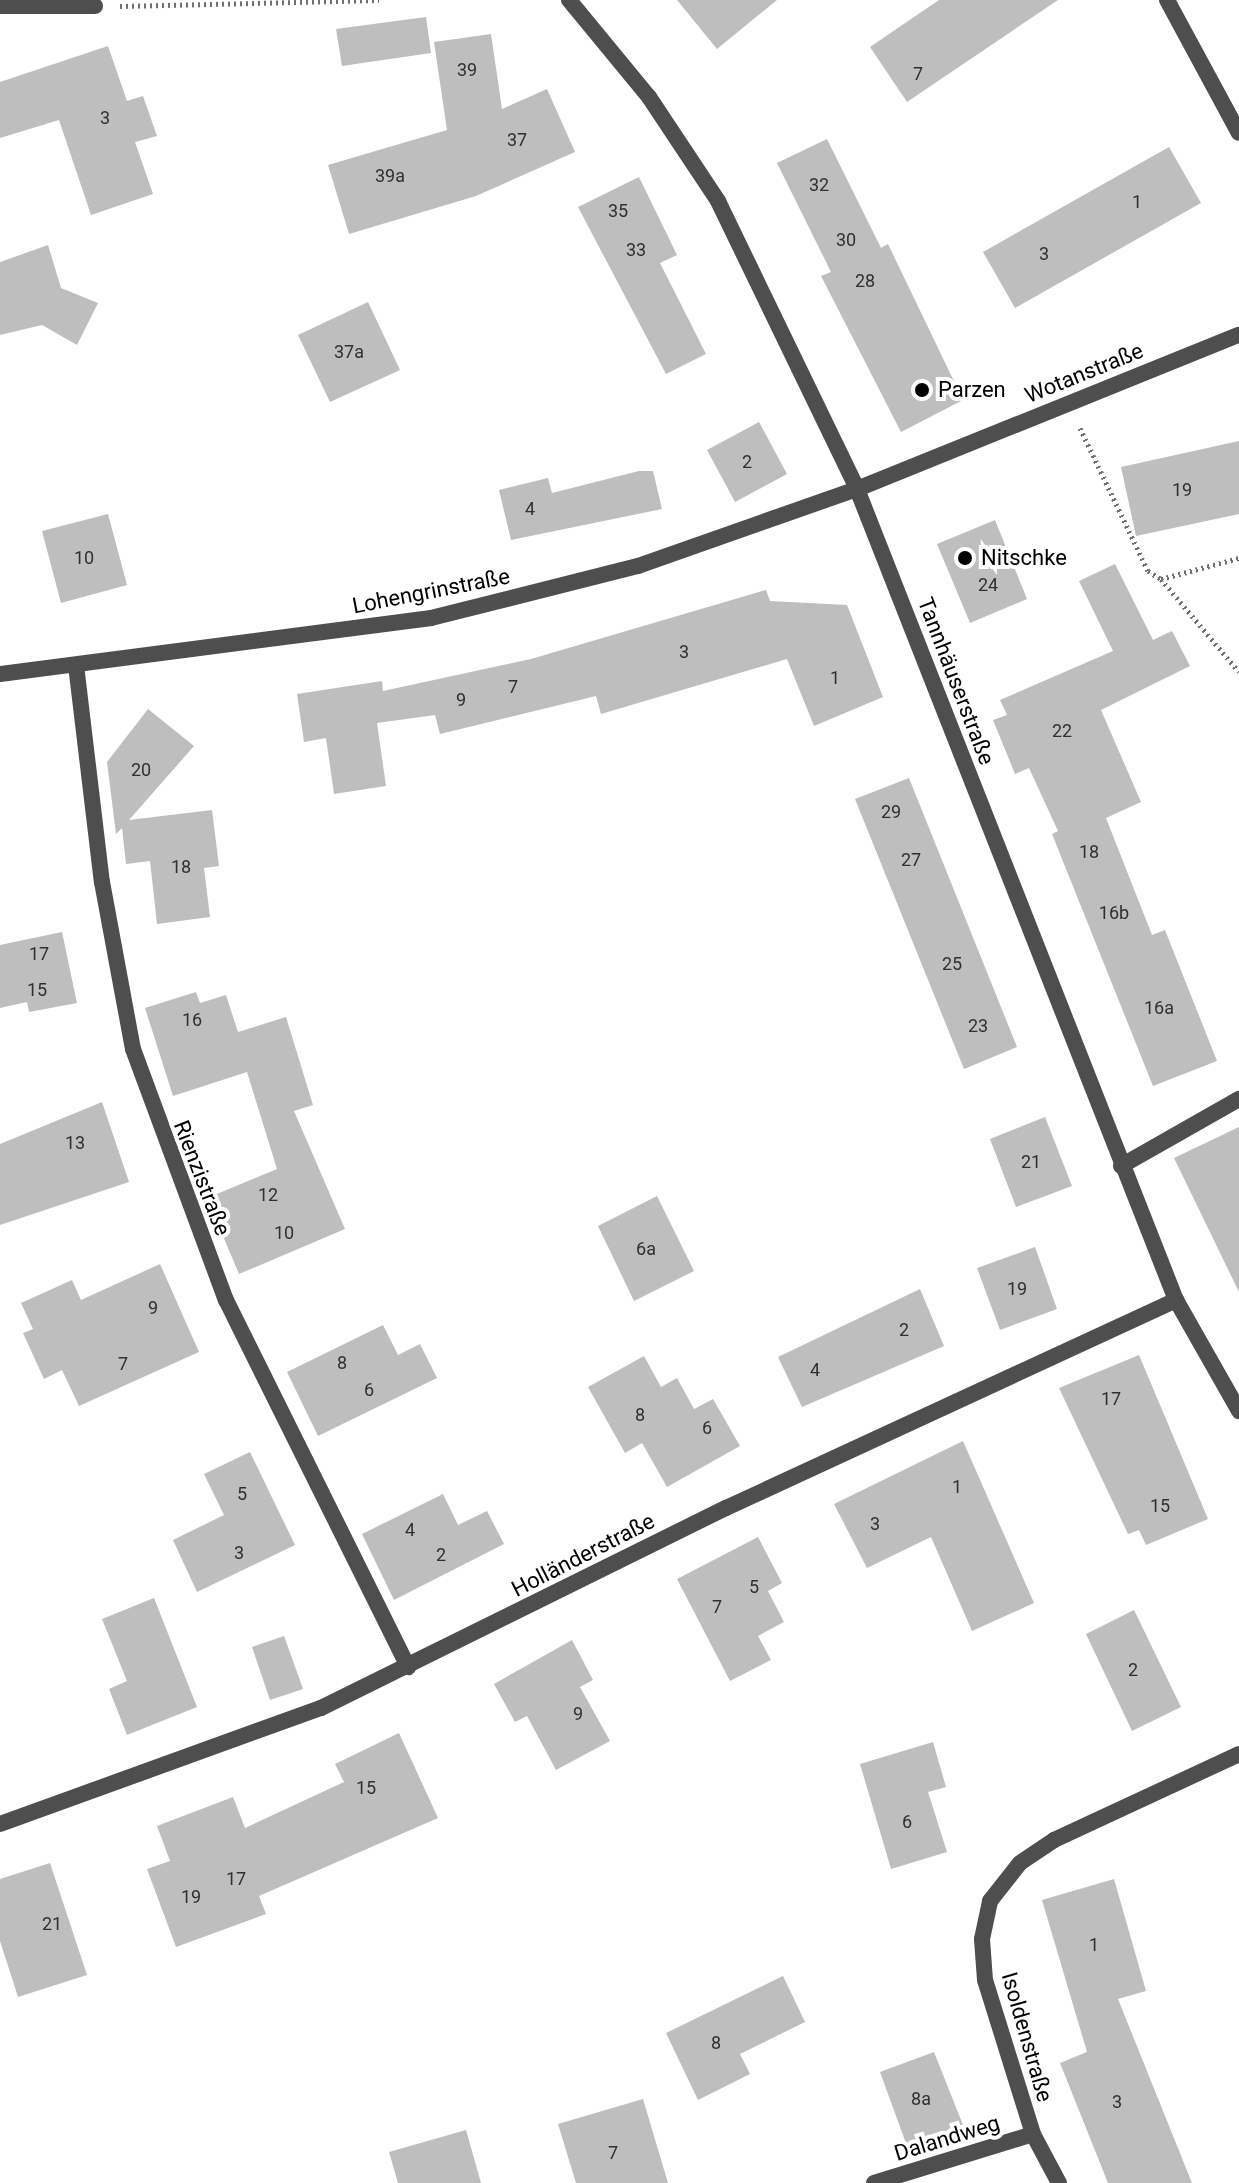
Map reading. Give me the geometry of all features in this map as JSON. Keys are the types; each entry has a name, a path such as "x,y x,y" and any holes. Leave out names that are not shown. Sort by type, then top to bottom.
{"street":[{"name":"Tannhäuserstraße","path":"569,0 649,97 718,201 857,489 1176,1300 1239,1411"},
{"path":"1167,0 1239,133"},
{"path":"0,6 95,6"},
{"name":"Wotanstraße","path":"857,489 1239,335"},
{"name":"Lohengrinstraße","path":"0,674 431,618 638,566 857,489"},
{"name":"Rienzistraße","path":"76,665 102,882 133,1049 226,1300 408,1667"},
{"path":"1121,1166 1239,1099"},
{"name":"Holländerstraße","path":"0,1824 229,1746 408,1667 726,1508 1176,1300"},
{"name":"Isoldenstraße","path":"1059,2183 1033,2134 985,1980 982,1939 990,1901 1020,1863 1054,1840 1239,1754"},
{"name":"Dalandweg","path":"874,2183 1033,2134"}],"path":[{"path":"95,6 379,0"},
{"path":"1069,403 1136,559 1161,579 1239,672"},
{"path":"1161,579 1239,558"}],"building":[{"path":"677,0 777,0 717,49"},
{"path":"939,0 1058,0 907,102 870,47"},
{"path":"426,17 431,53 342,66 336,29"},
{"path":"491,34 502,109 547,89 575,152 476,196 349,234 328,165 447,130 434,42"},
{"path":"108,46 127,101 143,96 157,136 135,142 153,194 91,215 59,120 0,138 0,82"},
{"path":"827,139 881,248 888,244 963,400 901,432 821,276 831,272 777,163"},
{"path":"1169,147 1201,203 1015,308 983,252"},
{"path":"639,177 677,255 660,263 706,354 666,374 578,207"},
{"path":"48,245 61,288 98,303 77,345 42,325 0,335 0,262"},
{"path":"368,302 400,370 330,402 298,335"},
{"path":"759,422 787,474 735,502 707,450"},
{"path":"1239,441 1239,514 1136,536 1121,467"},
{"path":"639,471 653,471 662,509 511,540 499,490 548,478 552,493"},
{"path":"108,514 127,585 61,603 42,531"},
{"path":"995,520 1027,599 970,623 937,544"},
{"path":"1115,564 1153,640 1172,631 1190,666 1101,710 1141,802 1106,818 1152,935 1165,930 1217,1061 1153,1086 1052,834 1058,831 1029,768 1015,774 993,720 1007,715 1000,700 1113,651 1079,581"},
{"path":"766,590 770,601 847,605 883,697 814,726 787,659 601,714 596,696 440,734 435,715 377,723 386,786 334,794 326,738 304,742 297,694 382,681 383,691 531,659"},
{"path":"148,709 194,746 129,820 212,810 219,866 204,868 210,917 157,924 150,861 126,864 122,828 116,834 107,762"},
{"path":"909,778 1017,1047 964,1069 855,799"},
{"path":"62,932 77,1003 29,1012 27,1002 0,1008 0,945"},
{"path":"196,992 200,1003 226,995 238,1032 286,1017 313,1105 294,1111 345,1229 239,1274 207,1198 277,1169 247,1072 173,1096 145,1008"},
{"path":"102,1102 129,1182 0,1225 0,1144"},
{"path":"1045,1117 1072,1186 1016,1207 990,1139"},
{"path":"1239,1127 1239,1292 1174,1158"},
{"path":"657,1196 694,1271 634,1301 598,1226"},
{"path":"1035,1247 1057,1309 1000,1330 977,1268"},
{"path":"160,1264 199,1352 79,1406 62,1370 44,1379 23,1333 33,1329 21,1303 72,1280 81,1300"},
{"path":"920,1289 944,1346 802,1407 778,1357"},
{"path":"383,1325 398,1355 420,1344 437,1378 318,1436 287,1372"},
{"path":"1139,1355 1208,1519 1146,1545 1139,1530 1128,1534 1059,1388"},
{"path":"644,1356 661,1387 677,1378 694,1409 713,1399 740,1446 667,1487 642,1443 625,1453 588,1387"},
{"path":"963,1441 1034,1603 972,1631 931,1537 867,1568 834,1504"},
{"path":"250,1452 295,1545 197,1592 173,1540 224,1515 204,1474"},
{"path":"443,1494 458,1525 487,1511 504,1544 394,1600 362,1534"},
{"path":"758,1537 782,1583 768,1591 784,1622 758,1636 771,1660 730,1681 677,1579"},
{"path":"154,1598 197,1707 127,1735 109,1689 127,1681 102,1619"},
{"path":"1134,1610 1181,1707 1132,1731 1086,1634"},
{"path":"284,1636 303,1689 270,1700 252,1647"},
{"path":"572,1640 593,1680 580,1687 610,1741 556,1770 527,1716 515,1722 494,1684"},
{"path":"399,1733 438,1818 259,1896 266,1914 176,1947 147,1869 170,1861 157,1826 233,1797 245,1828 344,1782 335,1764"},
{"path":"933,1742 946,1787 928,1792 947,1852 891,1869 860,1764"},
{"path":"50,1863 87,1975 18,1997 0,1941 0,1879"},
{"path":"1114,1879 1146,1991 1118,1999 1192,2183 1108,2183 1060,2063 1087,2052 1042,1900"},
{"path":"783,1976 805,2022 740,2054 750,2074 698,2100 666,2033"},
{"path":"934,2052 963,2125 907,2146 880,2072"},
{"path":"643,2099 668,2183 576,2183 558,2124"},
{"path":"466,2130 481,2183 398,2183 389,2152"}],"place":[{"name":"Parzen","path":"922,390"},
{"name":"Nitschke","path":"965,558"}]}
